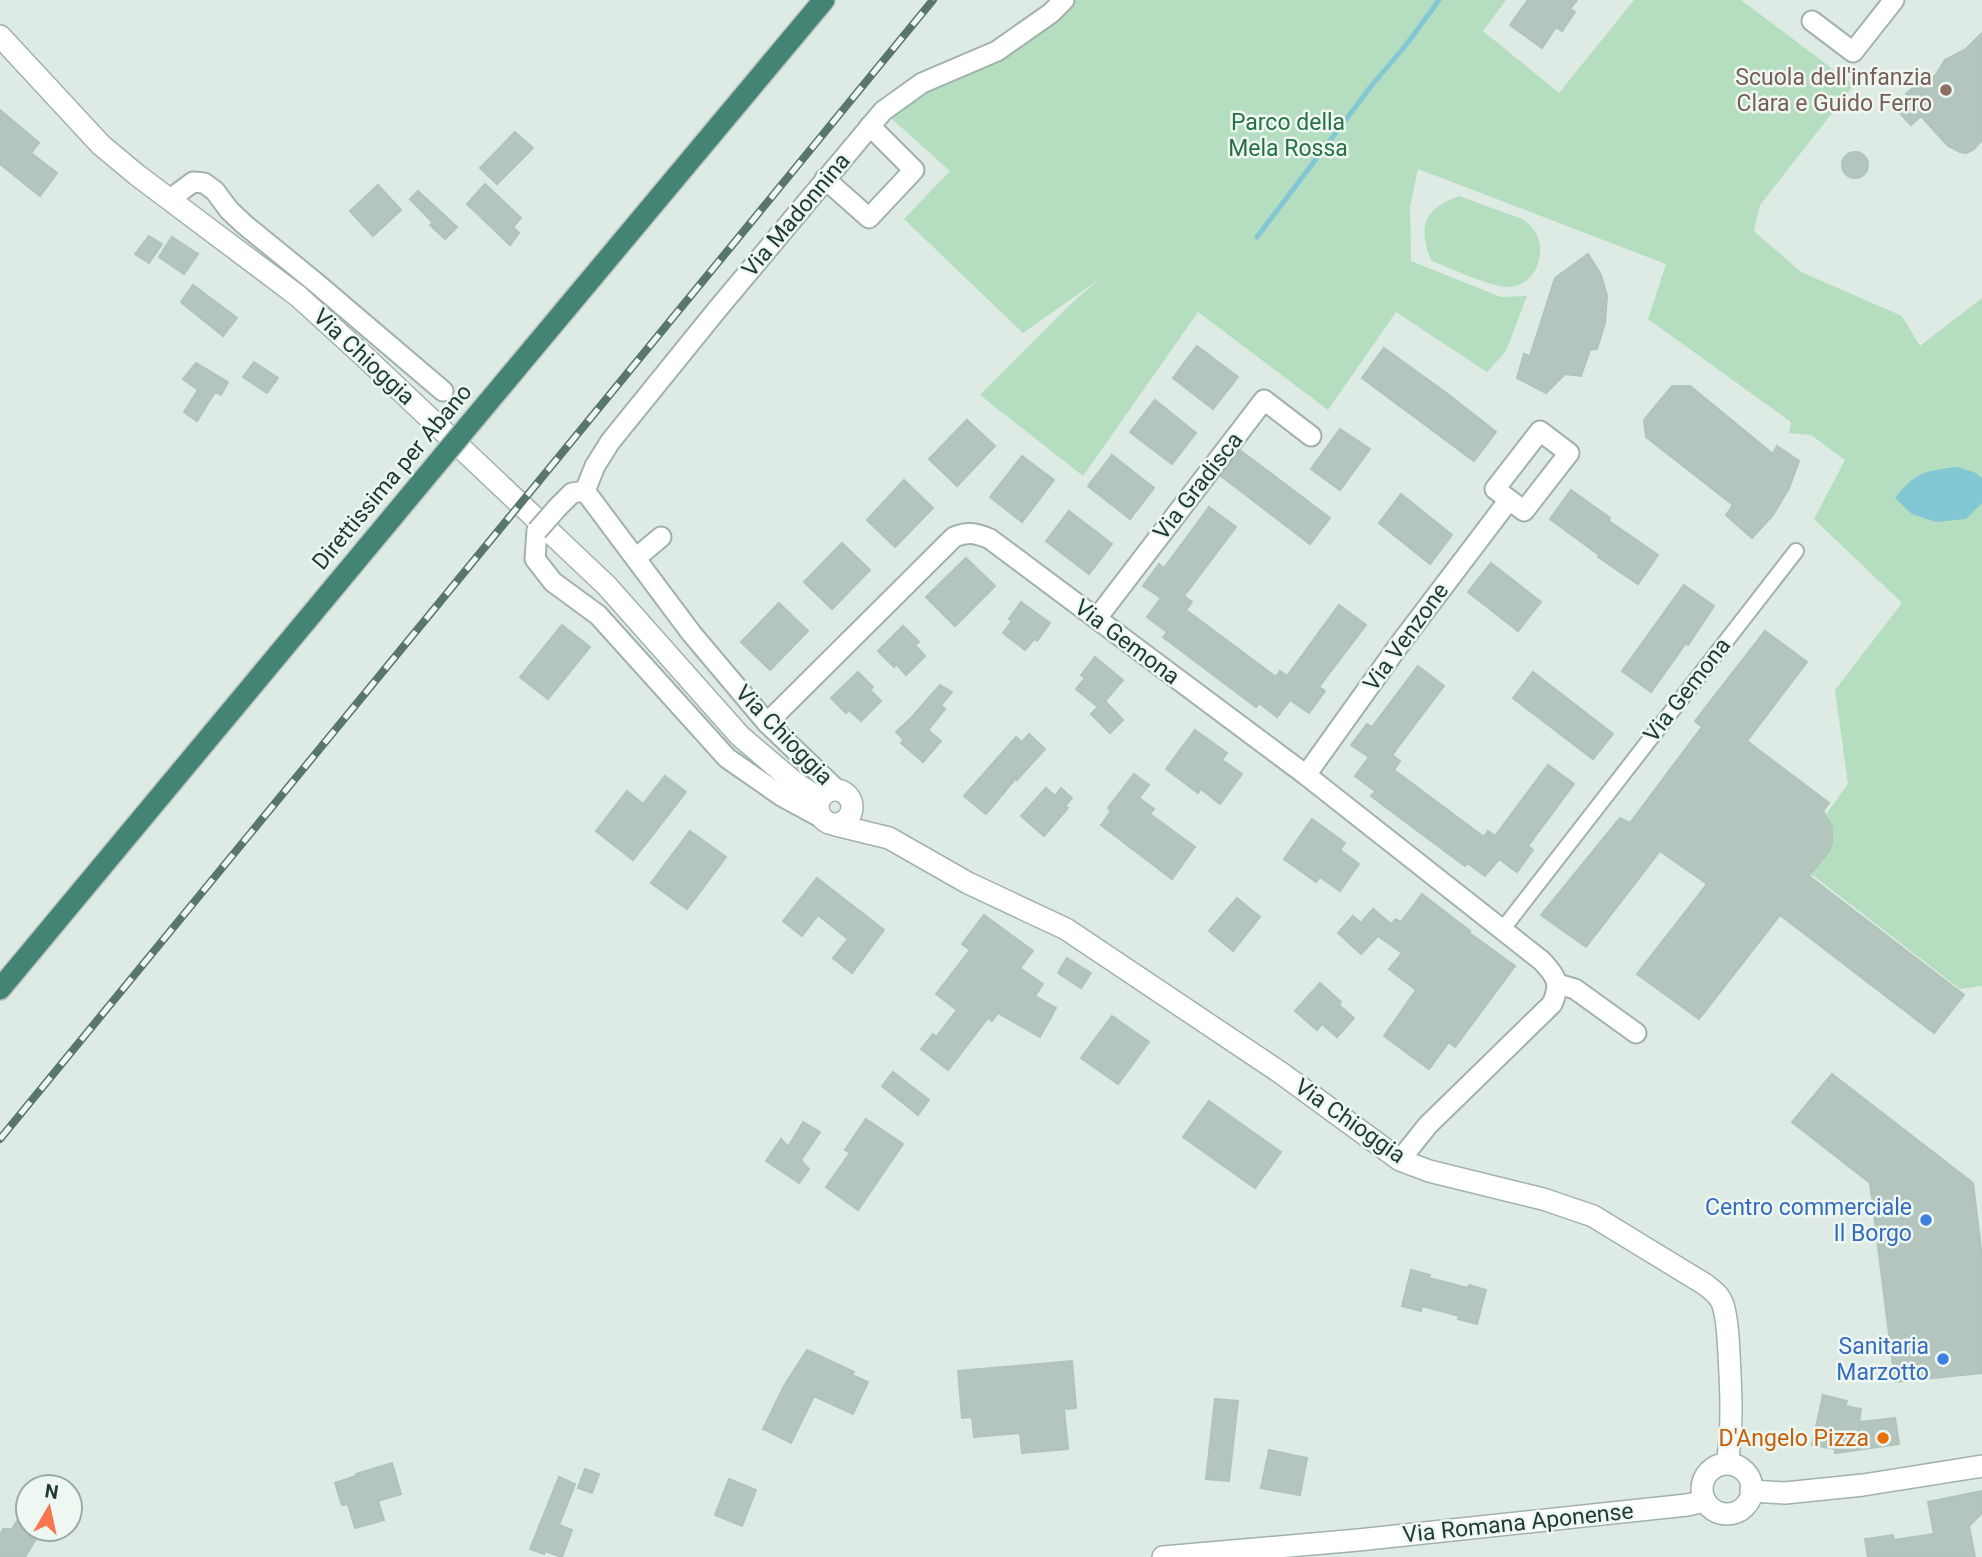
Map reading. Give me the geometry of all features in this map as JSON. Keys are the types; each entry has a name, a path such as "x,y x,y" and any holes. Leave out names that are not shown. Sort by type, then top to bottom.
{"highway":[{"name":"Direttissima per Abano","path":"0,989 824,0"}],"street":[{"name":"Via Madonnina","path":"585,491 611,442 883,111 922,83 997,51 1051,13 1064,0"},
{"path":"1812,21 1853,52 1894,0"},
{"name":"Via Chioggia","path":"0,36 102,145 137,175 298,296 356,349 607,586 740,736 794,782 968,883 1066,929 1281,1073 1400,1160 1429,1171 1543,1199 1593,1216 1697,1279 1718,1295 1723,1305 1727,1328 1731,1436 1727,1464"},
{"path":"825,179 869,218 914,170 870,125"},
{"name":"Via Chioggia","path":"175,202 177,194 193,182 204,183 215,191 245,225 443,391"},
{"name":"Via Gradisca","path":"1097,618 1264,400 1311,436"},
{"path":"1540,431 1569,453 1524,511 1509,500 1495,489 1540,431"},
{"name":"Via Chioggia","path":"585,491 692,634 833,807 783,797 727,758 598,615 553,582 535,559 537,531 572,493 585,491"},
{"name":"Via Venzone","path":"1306,775 1399,645 1509,500"},
{"name":"Via Gemona","path":"767,723 954,537 964,533 976,533 990,539 1306,775 1542,961 1553,973 1558,984 1575,989 1636,1033"},
{"path":"636,558 661,537"},
{"name":"Via Gemona","path":"1502,930 1796,551"},
{"path":"1400,1160 1428,1125 1552,1004 1558,984"},
{"path":"1705,1501 1702,1493 1705,1476 1719,1465 1735,1465 1748,1476 1751,1491 1785,1493 1863,1485 1982,1466"},
{"name":"Via Romana Aponense","path":"1163,1557 1581,1517 1705,1501 1723,1514 1740,1510 1747,1504 1751,1491"}],"green space":[{"name":"Parco della Mela Rossa","path":"1060,0 1506,0 1483,31 1559,93 1634,0 1741,0 1854,85 1760,205 1754,231 1801,272 1902,316 1920,346 1982,298 1982,986 1960,989 1793,860 1848,784 1835,690 1902,603 1814,519 1845,460 1811,435 1789,433 1791,422 1648,319 1666,264 1418,169 1410,207 1411,261 1501,297 1527,296 1506,351 1487,372 1396,312 1328,410 1198,312 1083,476 980,395 1074,301 1101,278 1023,333 904,219 950,171 883,111 997,51"},
{"path":"1459,196 1521,218 1533,229 1538,239 1539,261 1528,279 1519,285 1500,286 1431,260 1425,237 1427,220 1438,207"}],"water":[{"path":"1958,467 1982,478 1982,503 1966,519 1936,522 1912,514 1895,498 1915,477"}],"building":[{"path":"1528,0 1577,0 1570,9 1575,12 1562,31 1556,27 1542,48 1510,25"},
{"name":"Scuola dell'infanzia Clara e Guido Ferro","path":"1982,33 1982,140 1966,153 1948,146 1921,116 1911,125 1897,110 1909,97 1906,94 1935,76 1945,60 1966,49"},
{"path":"0,110 39,143 31,153 57,173 40,196 0,164"},
{"path":"515,132 533,148 497,184 480,168"},
{"path":"1855,152 1864,156 1868,165 1864,174 1855,178 1846,174 1842,165 1846,156"},
{"path":"485,184 521,218 513,227 519,233 510,245 467,204"},
{"path":"378,185 401,210 373,236 350,211"},
{"path":"418,191 457,227 445,239 410,199"},
{"path":"149,236 162,244 149,263 135,254"},
{"path":"172,237 198,254 184,274 159,257"},
{"path":"1588,254 1601,275 1607,296 1605,323 1597,349 1590,350 1581,376 1565,374 1546,393 1517,378 1524,354 1530,356 1555,278"},
{"path":"193,285 237,318 223,336 181,302"},
{"path":"1197,346 1238,377 1213,409 1173,378"},
{"path":"1384,348 1496,432 1474,461 1362,378"},
{"path":"254,362 278,378 267,393 243,377"},
{"path":"196,363 228,382 221,395 215,392 197,421 184,412 198,390 183,379"},
{"path":"1672,386 1690,386 1773,454 1777,446 1799,461 1789,488 1773,515 1752,538 1726,515 1733,505 1646,437 1644,420"},
{"path":"1155,400 1196,433 1172,464 1130,432"},
{"path":"967,420 995,446 957,486 929,459"},
{"path":"1340,429 1370,449 1340,490 1311,469"},
{"path":"1241,451 1330,518 1310,544 1221,476"},
{"path":"1112,455 1154,488 1130,519 1088,486"},
{"path":"1022,456 1054,480 1022,522 990,497"},
{"path":"904,480 933,508 895,547 867,520"},
{"path":"1571,490 1658,555 1638,584 1550,519"},
{"path":"1401,494 1452,535 1430,564 1379,523"},
{"path":"1209,507 1236,527 1184,596 1192,602 1186,610 1276,677 1280,671 1287,676 1339,605 1366,625 1319,687 1325,691 1309,713 1290,700 1277,717 1259,703 1256,707 1163,637 1167,632 1147,617 1161,598 1143,586 1159,564 1164,568"},
{"path":"1069,511 1112,544 1089,574 1046,541"},
{"path":"842,543 870,570 832,609 804,582"},
{"path":"966,558 995,586 955,626 926,597"},
{"path":"1491,563 1541,602 1518,631 1468,592"},
{"path":"1684,585 1714,606 1651,692 1622,671"},
{"path":"1021,602 1050,623 1037,641 1034,639 1025,650 1003,633"},
{"path":"779,603 808,631 770,670 741,642"},
{"path":"562,625 590,647 548,699 520,677"},
{"path":"903,626 919,642 915,645 925,656 906,675 878,651"},
{"path":"1765,631 1807,662 1747,741 1829,803 1823,811 1832,827 1832,843 1829,851 1809,876 1964,995 1934,1033 1780,915 1699,1019 1637,974 1707,884 1660,851 1586,947 1541,915 1620,818 1630,823 1702,727 1695,721"},
{"path":"1095,657 1123,680 1105,701 1123,720 1110,733 1091,714 1098,707 1076,689 1085,678 1081,675"},
{"path":"1418,666 1444,686 1392,755 1400,761 1394,770 1484,837 1488,831 1495,836 1548,765 1574,784 1528,846 1533,850 1517,872 1499,859 1485,876 1467,863 1465,866 1371,796 1375,791 1355,776 1369,757 1351,745 1367,724 1372,727"},
{"path":"858,672 873,687 870,690 881,701 861,721 849,710 846,713 831,698"},
{"path":"1533,672 1613,734 1593,759 1513,698"},
{"path":"940,685 952,692 941,705 945,709 928,730 941,741 923,762 901,743 904,740 896,732"},
{"path":"1195,730 1227,753 1222,760 1242,774 1220,804 1201,789 1198,793 1166,769"},
{"path":"1029,734 1045,749 986,814 964,796 1016,737 1022,742"},
{"path":"1134,774 1149,785 1139,798 1154,809 1150,814 1195,847 1172,879 1101,825 1111,811 1108,808"},
{"path":"665,776 686,792 633,860 596,831 627,791 643,804"},
{"path":"1046,788 1055,796 1061,788 1072,798 1065,806 1068,808 1044,836 1021,816"},
{"path":"1312,819 1345,843 1340,850 1359,864 1340,891 1320,877 1316,882 1284,859"},
{"path":"690,831 726,857 687,909 651,883"},
{"path":"817,878 884,930 852,973 833,958 848,939 818,915 802,936 783,921"},
{"path":"1422,894 1515,966 1455,1047 1449,1042 1429,1069 1384,1036 1416,990 1389,969 1402,953 1378,936 1361,954 1338,933 1353,916 1361,923 1373,909 1391,924 1396,919 1401,922"},
{"path":"1237,898 1260,917 1233,951 1209,931"},
{"path":"984,915 1033,951 1020,968 1043,984 1035,996 1056,1008 1040,1037 998,1013 992,1021 988,1018 948,1070 921,1049 933,1034 936,1037 957,1010 936,994 970,950 962,944"},
{"path":"1067,958 1091,973 1081,988 1058,973"},
{"path":"1320,983 1354,1018 1337,1037 1322,1024 1317,1030 1295,1011"},
{"path":"1112,1016 1149,1042 1118,1084 1081,1058"},
{"path":"893,1072 929,1100 918,1115 882,1086"},
{"name":"Centro commerciale Il Borgo","path":"1832,1074 1973,1183 1982,1257 1982,1373 1895,1382 1870,1183 1792,1122"},
{"path":"1209,1101 1281,1152 1255,1188 1183,1137"},
{"path":"866,1119 903,1144 858,1210 826,1187 850,1153 845,1150"},
{"path":"803,1122 820,1132 801,1160 809,1169 799,1183 766,1161 781,1139 788,1147"},
{"path":"1411,1270 1430,1275 1429,1278 1486,1290 1477,1324 1422,1306 1421,1311 1402,1306"},
{"path":"807,1350 854,1372 852,1375 868,1382 853,1414 814,1396 791,1443 763,1429 784,1386"},
{"path":"1072,1361 1076,1408 1064,1409 1068,1449 1022,1453 1020,1433 974,1437 972,1417 962,1418 958,1371"},
{"path":"1823,1395 1847,1401 1845,1406 1861,1409 1859,1422 1895,1418 1899,1444 1835,1453 1835,1449 1812,1445"},
{"path":"1215,1399 1238,1401 1229,1481 1206,1479"},
{"path":"1269,1450 1307,1458 1300,1495 1261,1488"},
{"path":"392,1463 401,1494 378,1501 384,1520 355,1528 348,1504 342,1505 335,1483"},
{"path":"585,1469 599,1474 592,1493 578,1488"},
{"path":"559,1477 575,1484 559,1525 572,1530 562,1557 530,1549"},
{"path":"729,1479 756,1490 742,1526 715,1515"},
{"path":"1982,1491 1982,1513 1969,1526 1975,1557 1868,1557 1865,1539 1893,1535 1894,1540 1934,1534 1928,1502"},
{"path":"14,1526 14,1543 34,1543 25,1557 0,1557 0,1535 3,1529 12,1529"}],"waterway":[{"path":"1257,237 1439,0"}],"railway":[{"path":"0,1139 933,0"}],"place":[{"name":"Scuola dell'infanzia Clara e Guido Ferro","path":"1946,90"},
{"name":"Centro commerciale Il Borgo","path":"1926,1220"},
{"name":"Sanitaria Marzotto","path":"1943,1359"},
{"name":"D'Angelo Pizza","path":"1883,1438"}]}
